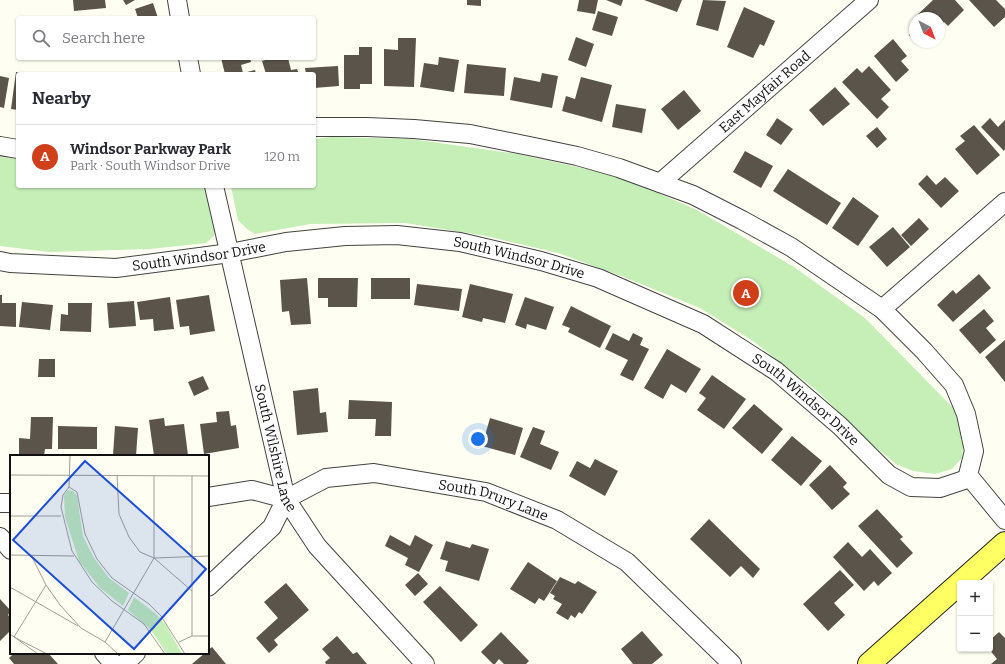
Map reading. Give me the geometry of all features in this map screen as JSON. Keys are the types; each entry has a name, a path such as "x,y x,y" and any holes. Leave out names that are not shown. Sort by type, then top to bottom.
{"main road":[{"path":"868,664 1005,543"}],"street":[{"path":"176,0 180,16"},
{"name":"East Mayfair Road","path":"660,183 860,2"},
{"path":"188,60 191,72"},
{"path":"316,127 414,129 470,134 577,156 619,168 693,195 791,247 882,309 924,351 954,384 966,414 974,451 968,475 1005,520"},
{"path":"0,146 16,149"},
{"name":"South Wilshire Lane","path":"214,188 286,499 317,546 425,664"},
{"path":"882,309 1005,202"},
{"name":"South Windsor Drive","path":"0,261 10,263 116,268 230,253 293,242 345,236 397,235 460,242 541,261 598,278 703,324 776,371 840,426 889,475 911,487 940,488 970,478"},
{"name":"South Drury Lane","path":"286,499 326,478 374,473 486,492 557,520 627,562 732,664"},
{"path":"209,497 252,490 286,499 272,527 209,586"},
{"path":"0,537 10,549"},
{"path":"105,654 114,664"},
{"path":"124,664 135,654"}],"green space":[{"path":"332,137 411,139 517,154 619,176 697,210 794,267 865,318 962,417 964,439 962,458 952,469 935,474 913,471 896,464 873,445 816,390 753,341 700,308 624,277 558,253 486,236 405,223 310,224 255,234 247,229 238,220 231,188 316,188 316,139"},
{"path":"0,157 16,158 16,188 207,188 216,227 214,236 206,243 150,249 49,252 0,246"}],"building":[{"path":"73,0 105,0 106,8 74,11"},
{"path":"123,0 135,0 126,5"},
{"path":"467,0 481,0 481,6 467,5"},
{"path":"579,0 598,0 595,14 577,11"},
{"path":"606,0 623,0 621,6"},
{"path":"644,0 682,0 677,12"},
{"path":"703,0 726,1 718,31 696,25"},
{"path":"933,0 955,0 964,10 948,26 945,23 945,12 920,12"},
{"path":"969,0 996,0 1005,9 1005,17 994,27"},
{"path":"153,3 157,16 137,16 135,9"},
{"path":"744,7 775,21 764,46 760,44 753,58 727,47"},
{"path":"598,11 618,17 612,36 592,30"},
{"path":"576,37 594,44 586,67 568,60"},
{"path":"398,38 416,38 414,87 384,86 384,49 398,50"},
{"path":"893,39 907,56 901,61 909,70 896,82 874,56"},
{"path":"359,47 372,47 372,84 360,84 360,89 344,89 344,55 359,55"},
{"path":"439,57 459,60 454,92 420,87 424,63 438,65"},
{"path":"222,60 250,60 251,62 241,65 243,72 224,72"},
{"path":"288,60 291,70 297,69 298,72 265,72 262,61"},
{"path":"467,64 506,68 504,96 464,93"},
{"path":"338,66 339,86 316,88 316,72 306,72 305,68"},
{"path":"869,66 891,90 881,99 889,107 877,119 842,82 857,68 862,73"},
{"path":"16,72 16,110 11,109"},
{"path":"542,73 558,76 552,108 510,100 514,77 540,82"},
{"path":"0,76 9,78 4,108 0,107"},
{"path":"581,77 612,85 602,122 562,111 566,96 575,99"},
{"path":"835,87 850,104 823,126 809,110"},
{"path":"684,90 701,111 678,130 661,109"},
{"path":"616,104 646,109 642,133 612,127"},
{"path":"777,118 793,129 781,145 766,135"},
{"path":"990,118 998,127 1005,120 1004,151 981,127"},
{"path":"974,125 1000,155 977,175 955,149 965,141 960,136"},
{"path":"877,127 887,139 877,148 866,136"},
{"path":"745,151 773,166 761,188 733,172"},
{"path":"788,169 841,203 827,225 773,191"},
{"path":"927,175 936,185 945,177 959,191 941,208 918,184"},
{"path":"853,197 879,216 858,246 832,228"},
{"path":"919,218 929,229 911,246 901,235"},
{"path":"893,227 910,247 887,267 869,247"},
{"path":"979,274 991,288 953,322 937,305 953,290 956,294"},
{"path":"307,278 311,324 291,325 289,311 282,312 280,280"},
{"path":"318,278 358,278 357,307 328,307 328,298 318,298"},
{"path":"371,278 410,278 410,299 371,299"},
{"path":"417,284 462,289 459,311 414,305"},
{"path":"470,284 513,294 505,323 483,318 482,322 462,317"},
{"path":"0,295 2,295 2,303 16,303 16,327 0,326"},
{"path":"209,295 215,331 190,335 189,326 180,327 176,300"},
{"path":"170,297 174,329 154,331 153,319 140,320 137,302"},
{"path":"525,297 554,307 546,330 527,324 526,329 515,325"},
{"path":"134,301 136,326 109,328 107,303"},
{"path":"22,302 53,305 50,330 19,327"},
{"path":"68,303 92,303 91,332 60,331 61,314 68,315"},
{"path":"571,306 611,326 600,348 568,332 570,328 562,325"},
{"path":"984,309 994,321 986,328 996,340 980,354 959,330"},
{"path":"613,333 629,341 633,333 643,338 640,345 649,349 633,381 620,375 628,360 605,349"},
{"path":"1005,340 1005,382 985,357"},
{"path":"667,349 701,369 686,393 671,384 663,399 644,388"},
{"path":"39,359 55,359 55,377 38,377"},
{"path":"712,375 746,399 724,429 697,410 706,398 699,393"},
{"path":"203,376 209,389 194,396 188,382"},
{"path":"318,388 320,413 326,412 328,432 297,435 293,391"},
{"path":"349,400 392,402 391,436 375,436 376,419 348,419"},
{"path":"754,404 783,429 762,454 732,428"},
{"path":"229,411 231,426 236,425 239,448 204,454 200,424 217,422 216,412"},
{"path":"31,417 53,417 52,449 45,449 44,455 19,455 19,438 30,439"},
{"path":"164,418 165,426 184,424 188,455 154,455 149,420"},
{"path":"490,418 523,428 515,455 482,446"},
{"path":"58,426 97,427 97,449 58,449"},
{"path":"115,426 138,428 136,455 113,455"},
{"path":"533,427 545,431 540,444 559,452 551,470 520,457"},
{"path":"792,436 822,461 801,486 771,460"},
{"path":"595,459 618,471 605,496 569,476 577,461 590,468"},
{"path":"830,465 847,483 843,487 850,494 832,510 809,485"},
{"path":"877,509 903,537 900,539 913,553 897,568 858,526"},
{"path":"709,519 760,569 753,578 741,566 730,577 690,539"},
{"path":"390,535 410,546 415,535 433,545 419,572 405,565 408,558 385,546"},
{"path":"446,541 470,548 472,544 489,549 479,581 445,571 448,561 440,559"},
{"path":"848,542 862,557 870,549 892,573 878,586 874,581 864,591 833,557"},
{"path":"528,562 557,581 544,601 539,598 535,604 510,589"},
{"path":"840,570 854,585 834,603 845,615 828,631 803,604"},
{"path":"418,573 428,584 415,596 405,585"},
{"path":"560,577 575,584 578,581 597,592 582,614 579,612 575,618 571,615 568,620 556,613 562,604 553,599 555,596 550,593"},
{"path":"286,583 309,610 274,640 278,645 269,653 256,638 278,618 264,602"},
{"path":"440,586 478,625 461,642 423,602"},
{"path":"0,599 10,610 8,615 10,617 10,631 0,641"},
{"path":"642,631 663,655 652,664 633,664 621,649"},
{"path":"501,632 529,661 526,664 504,664 499,659 495,664 493,664 481,652"},
{"path":"999,632 1005,638 1005,664 991,664 997,659 991,652 993,652 993,637"},
{"path":"337,636 353,654 357,652 367,664 326,664 325,662 330,658 322,649"},
{"path":"212,647 226,664 192,664 204,654 209,654 209,649"},
{"path":"13,654 49,654 58,664 14,664 9,658"}],"place":[{"name":"Windsor Parkway Park","path":"746,293"}]}
